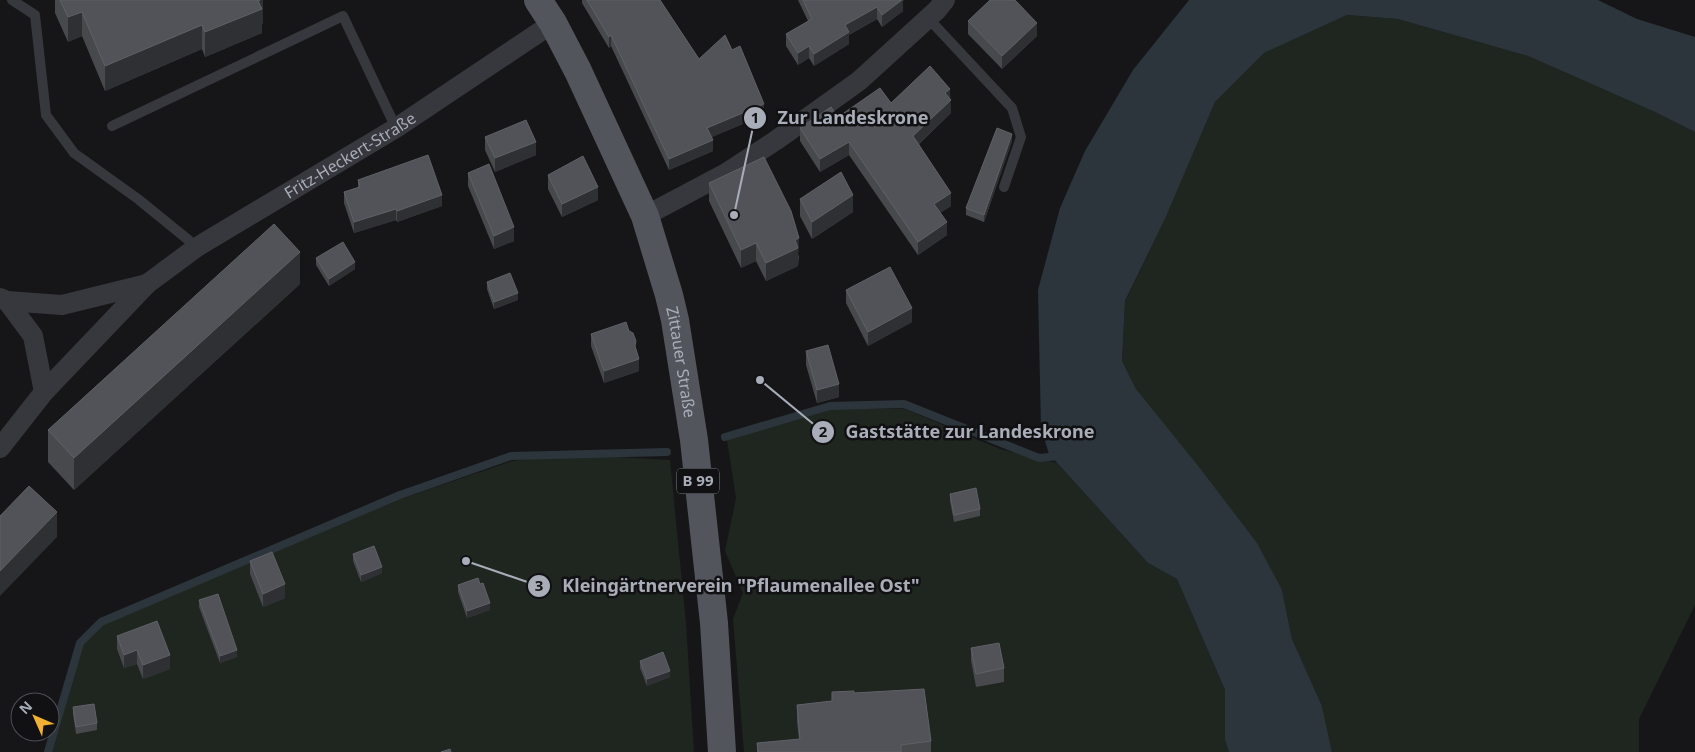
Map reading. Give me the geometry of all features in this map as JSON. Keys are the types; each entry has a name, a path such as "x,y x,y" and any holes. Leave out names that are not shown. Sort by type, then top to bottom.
{"main road":[{"name":"Zittauer Straße","path":"538,0 578,71 645,216 675,320 691,416 714,623 722,752"}],"street":[{"path":"645,216 726,173 775,141 859,81 945,0"},
{"name":"Fritz-Heckert-Straße","path":"0,448 44,392 147,284 197,247 396,128 552,24"},
{"name":"Fritz-Heckert-Straße","path":"4,300 62,305 147,284"},
{"name":"Fritz-Heckert-Straße","path":"4,300 34,336 44,392"}],"lane":[{"path":"12,0 34,15 46,115 74,154 138,199 197,247"},
{"path":"112,126 343,16 396,128"},
{"path":"928,18 1012,108 1021,136 1004,187"}],"shaded area":[{"path":"1189,0 1598,0 1637,19 1695,37 1695,132 1655,112 1528,56 1398,19 1347,15 1264,53 1215,102 1165,219 1125,301 1122,361 1136,389 1257,543 1282,590 1292,639 1322,706 1332,752 1229,752 1225,740 1225,690 1177,579 1148,563 1049,454 1041,428 1038,290 1060,208 1085,151 1133,70"},
{"path":"1347,15 1398,19 1528,56 1655,112 1695,132 1695,605 1639,719 1639,752 1332,752 1322,706 1292,639 1282,590 1136,389 1122,361 1125,302 1165,219 1215,102 1264,53"},
{"path":"832,409 905,409 1000,449 1057,463 1148,563 1177,579 1225,690 1225,740 1229,752 744,752 733,619 743,593 725,551 736,498 727,440"},
{"path":"563,454 670,460 686,623 694,752 50,752 53,742 60,742 60,718 81,647 104,623 401,499 512,461"}],"building":[{"path":"60,0 260,0 258,1 262,9 205,32 202,25 105,66 82,12 68,17"},
{"path":"587,0 660,0 699,59 725,35 732,50 740,46 764,104 707,128 713,140 669,159 611,35 609,37"},
{"path":"803,0 902,0 882,15 877,7 845,25 849,32 814,54 809,46 798,53 786,34 812,19"},
{"path":"990,0 1015,0 1037,23 1002,56 968,21"},
{"path":"930,66 950,89 945,93 951,100 913,136 951,193 934,204 947,222 918,242 849,142 820,159 800,128 831,107 838,117 880,88 891,103"},
{"path":"526,120 536,142 495,158 485,137"},
{"path":"997,128 1012,134 984,215 966,208"},
{"path":"428,155 442,195 397,211 396,209 354,222 344,192 360,187 358,180"},
{"path":"583,156 598,187 562,204 548,175"},
{"path":"764,157 791,211 799,238 795,240 798,248 766,263 756,243 741,250 709,183"},
{"path":"489,164 514,227 494,236 468,173"},
{"path":"841,172 853,195 812,222 800,199"},
{"path":"274,224 300,252 74,458 48,430"},
{"path":"343,242 355,262 329,279 316,258"},
{"path":"890,267 912,308 868,332 846,290"},
{"path":"510,273 518,293 494,302 487,282"},
{"path":"626,322 629,331 633,333 636,341 635,346 639,359 604,371 591,334"},
{"path":"828,345 839,384 817,390 806,351"},
{"path":"29,486 57,512 0,571 0,516"},
{"path":"976,488 980,509 954,515 950,494"},
{"path":"374,546 382,567 361,575 353,554"},
{"path":"272,552 285,584 263,594 250,561"},
{"path":"478,578 480,584 483,583 490,603 467,611 458,585"},
{"path":"218,594 237,650 220,656 199,600"},
{"path":"157,621 170,655 143,665 137,650 124,655 117,636"},
{"path":"999,643 1004,668 976,674 971,648"},
{"path":"663,652 670,671 647,679 640,661"},
{"path":"924,689 931,741 901,745 901,752 758,752 757,743 800,739 797,705 832,701 832,692 854,691 854,693"},
{"path":"94,704 97,723 76,727 73,707"}],"waterway":[{"path":"725,437 830,406 904,404 1039,458 1060,456"},
{"path":"48,752 80,643 101,622 400,495 511,456 667,452"}],"place":[{"name":"Zur Landeskrone","path":"734,215"},
{"name":"Gaststätte zur Landeskrone","path":"760,380"},
{"name":"Kleingärtnerverein \"Pflaumenallee Ost\"","path":"466,561"}]}
